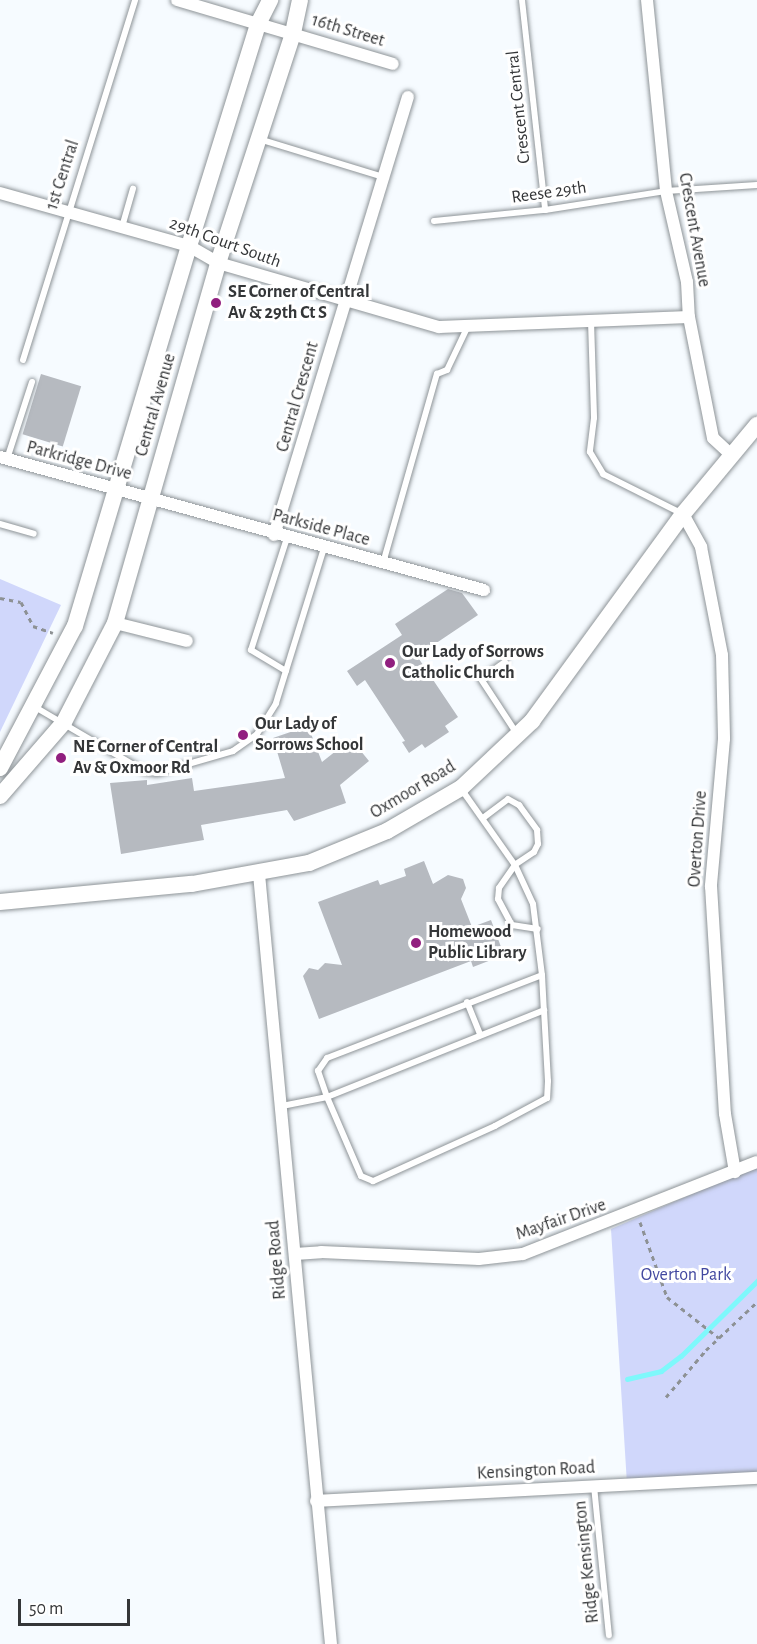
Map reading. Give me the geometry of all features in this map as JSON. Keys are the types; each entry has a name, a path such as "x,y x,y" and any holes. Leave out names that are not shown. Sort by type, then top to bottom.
{"main road":[{"name":"Central Avenue","path":"0,768 75,626 258,24 270,0"},
{"name":"Central Avenue","path":"0,796 64,722 115,623 218,263 293,33 300,0"},
{"name":"Oxmoor Road","path":"0,902 259,874 309,863 387,831 461,788 517,734 570,672 683,514 757,425"},
{"path":"0,888 24,901"}],"street":[{"name":"16th Street","path":"177,0 393,64"},
{"name":"Crescent Avenue","path":"647,0 666,191 687,282 689,317 713,438 732,456"},
{"name":"Central Crescent","path":"274,534 408,97"},
{"name":"29th Court South","path":"0,193 189,246 218,263 344,303 439,327 689,317"},
{"name":"Parkridge Drive","path":"4,458 149,499"},
{"name":"Parkside Place","path":"149,499 484,590"},
{"name":"Overton Drive","path":"683,514 701,547 722,655 724,739 711,886 725,1114 735,1172"},
{"path":"115,623 187,641"},
{"name":"Ridge Road","path":"259,874 331,1644"},
{"name":"Mayfair Drive","path":"295,1254 502,1257 546,1248 757,1161"},
{"name":"Kensington Road","path":"316,1501 757,1478"}],"lane":[{"name":"1st Central","path":"23,360 67,212 135,0"},
{"name":"Crescent Central","path":"522,0 545,210"},
{"path":"258,139 383,177"},
{"name":"Reese 29th","path":"434,221 545,210 666,191 757,185"},
{"path":"122,227 133,189"},
{"path":"591,321 594,418 590,452 603,474 683,514"},
{"path":"383,563 437,374 447,370 468,326"},
{"path":"4,458 32,382"},
{"path":"0,524 34,534"},
{"path":"286,671 251,650 287,538"},
{"path":"34,706 124,760 157,774 232,751 257,734 276,703 324,548"},
{"path":"505,662 481,679 517,734"},
{"path":"461,788 515,865 533,904 538,929 542,975 548,1081 543,1102 374,1181 361,1176 318,1071 327,1058 467,1002 542,975"},
{"path":"483,818 508,799 519,805 537,830 538,844 534,852 515,865 499,888 503,916 512,925 538,929"},
{"path":"467,1002 480,1035"},
{"path":"282,1106 327,1096 544,1010"},
{"name":"Ridge Kensington","path":"594,1486 609,1635"}],"path":[{"path":"0,598 21,602 33,626 56,634"},
{"path":"636,1212 667,1297 702,1328 719,1338"},
{"path":"666,1397 719,1338 757,1302"}],"green space":[{"path":"0,579 61,605 0,732"},
{"name":"Overton Park","path":"757,1166 757,1478 627,1484 611,1229"}],"building":[{"path":"41,374 81,386 63,447 23,434"},
{"name":"Our Lady of Sorrows Catholic Church","path":"448,589 462,593 478,615 417,656 458,717 445,726 449,732 425,748 422,744 409,753 402,742 405,741 365,680 357,686 347,671 402,635 395,624"},
{"name":"Our Lady of Sorrows School","path":"308,726 322,762 351,739 369,761 340,785 346,803 294,821 287,810 201,825 204,840 121,854 110,783 147,780 147,785 192,778 194,791 285,778 273,738"},
{"name":"Homewood Public Library","path":"424,861 433,884 448,875 463,879 466,888 461,899 472,927 491,920 504,955 473,967 471,961 319,1019 303,976 309,968 318,970 325,963 342,965 318,902 378,880 380,885 406,876 404,869"}],"waterway":[{"path":"627,1379 661,1371 681,1356 757,1281"}],"place":[{"name":"SE Corner of Central Av & 29th Ct S","path":"216,303"},
{"name":"Our Lady of Sorrows Catholic Church","path":"390,663"},
{"name":"Our Lady of Sorrows School","path":"243,735"},
{"name":"NE Corner of Central Av & Oxmoor Rd","path":"61,758"},
{"name":"Homewood Public Library","path":"416,943"}]}
